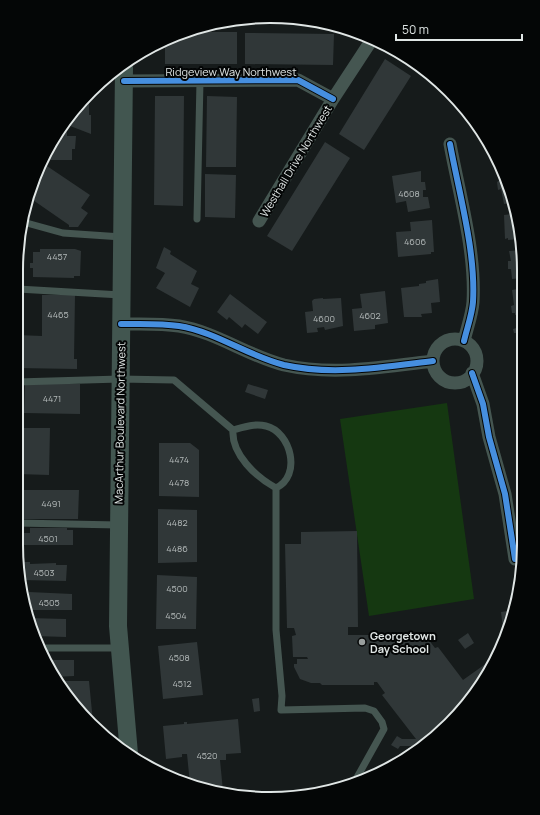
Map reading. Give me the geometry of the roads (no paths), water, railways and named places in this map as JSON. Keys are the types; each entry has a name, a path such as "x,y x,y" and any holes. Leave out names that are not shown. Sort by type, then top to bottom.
{"main road":[{"name":"MacArthur Boulevard Northwest","path":"124,75 118,525 119,648 128,747"}],"street":[{"name":"Westhall Drive Northwest","path":"259,220 333,99 369,44"},
{"name":"Ridgeview Way Northwest","path":"124,75 200,81 298,80 333,99"},
{"path":"450,144 471,255 473,277 473,303 464,341"},
{"path":"121,324 179,326 204,334 272,362 308,369 354,370 433,361"},
{"path":"458,339 464,341 476,355 475,368 472,374 462,381 450,382 445,380 436,372 433,361 436,349 446,341 458,339"},
{"path":"472,374 483,404 490,437 506,494 515,559"}],"lane":[{"path":"197,219 200,81"},
{"path":"28,223 63,233 122,237"},
{"path":"23,289 121,295"},
{"path":"23,382 120,379 174,380 233,430"},
{"path":"233,430 253,425 262,425 276,430 284,438 289,454 291,469 281,486 276,488"},
{"path":"233,430 232,438 241,456 264,482 276,488"},
{"path":"276,488 276,630 282,696 281,710 365,708 374,711 382,722 383,733 358,776"},
{"path":"23,523 118,525"},
{"path":"45,648 119,648"}],"place":[{"name":"Georgetown Day School","path":"362,642"}]}
